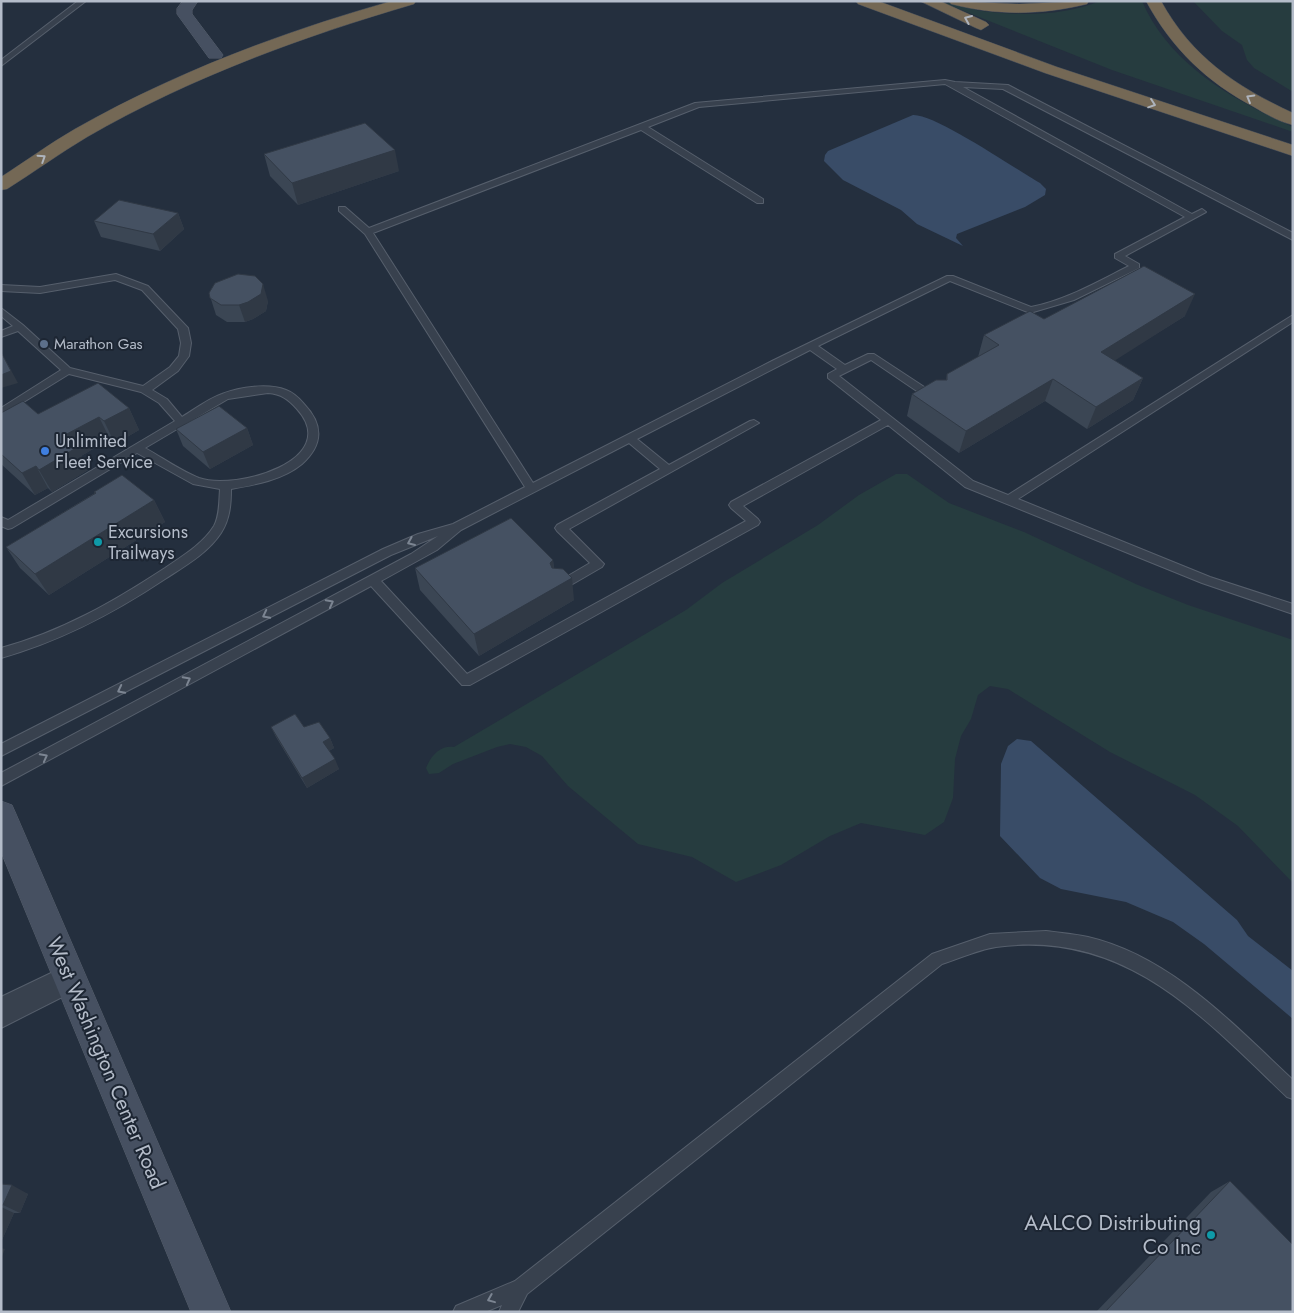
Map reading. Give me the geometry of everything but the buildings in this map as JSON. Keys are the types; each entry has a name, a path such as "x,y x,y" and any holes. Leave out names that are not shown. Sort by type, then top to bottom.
{"highway":[{"path":"1,168 96,110 148,83 215,55 312,21 378,1"},
{"path":"1,185 80,134 164,90 221,64 328,24 409,1"},
{"path":"863,1 1106,88 1293,151"},
{"path":"895,1 983,40 1106,88"},
{"path":"927,1 992,29"},
{"path":"956,1 986,7 1025,9 1082,1"},
{"path":"1153,1 1171,35 1207,70 1262,105 1293,120"},
{"path":"1051,53 1293,138"}],"main road":[{"path":"191,1 184,9 185,14 215,55"},
{"name":"West Washington Center Road","path":"1,814 210,1312"}],"street":[{"path":"1,1013 70,978"}],"lane":[{"path":"1,64 83,1"},
{"path":"368,232 679,111 713,102 945,82 1005,87 1293,237"},
{"path":"953,84 1191,217"},
{"path":"641,126 760,201"},
{"path":"342,209 368,232 531,488"},
{"path":"1,750 387,552 422,537 457,527 811,346 950,278 1030,310 1045,308 1136,266 1118,256 1202,212"},
{"path":"1,288 40,290 116,277 145,288 183,328 186,343 184,356 174,369 144,390"},
{"path":"1,311 67,370 144,390 163,402 182,422"},
{"path":"1009,500 1293,318"},
{"path":"1,334 20,327"},
{"path":"811,346 845,370"},
{"path":"936,400 871,356 832,376 969,484 1206,580 1293,609"},
{"path":"1,413 67,370"},
{"path":"1,521 8,525 137,448 182,422 225,396 256,391 283,392 296,402 311,418 314,433 309,450 297,462 255,482 225,486 197,481 137,448"},
{"path":"373,580 466,681 754,522 735,505 888,420"},
{"path":"560,586 598,564 561,528 754,423"},
{"path":"629,438 668,470"},
{"path":"1,653 27,647 68,630 124,600 178,564 202,546 217,530 225,511 225,486"},
{"path":"1,780 433,547 457,527"},
{"path":"462,1312 521,1288 936,959 996,940 1036,937 1071,939 1107,948 1137,961 1176,987 1197,1004 1293,1091"},
{"path":"508,1312 521,1288"}],"green space":[{"path":"1100,1 1142,1 1154,23 1169,43 1205,78 1248,105 1293,127 1293,132 1112,70 944,3 982,11 1011,14 1042,14 1072,10"},
{"path":"1193,1 1293,1 1293,92 1254,68 1247,60 1242,45 1222,31"},
{"path":"896,474 907,474 949,503 1024,532 1138,585 1188,605 1293,640 1293,883 1238,826 1195,795 1110,752 1008,689 990,686 978,695 971,719 961,736 955,759 953,798 944,822 925,835 861,823 830,836 781,865 736,882 692,857 638,844 568,786 542,756 526,747 510,744 497,747 453,764 439,773 429,774 426,768 433,756 440,750 454,747 686,610 722,583 818,525 859,495"}],"water":[{"path":"913,115 939,123 976,143 1040,183 1046,189 1045,195 1025,207 957,234 956,238 963,246 917,224 901,210 843,180 824,161 828,151"},
{"path":"1017,739 1031,741 1237,920 1248,936 1293,971 1293,1019 1204,944 1173,922 1126,902 1061,889 1040,878 1000,836 1001,764 1008,746"}],"place":[{"name":"Marathon Gas","path":"44,344"},
{"name":"Unlimited Fleet Service","path":"45,451"},
{"name":"Excursions Trailways","path":"98,542"},
{"name":"AALCO Distributing Co Inc","path":"1211,1235"}]}
